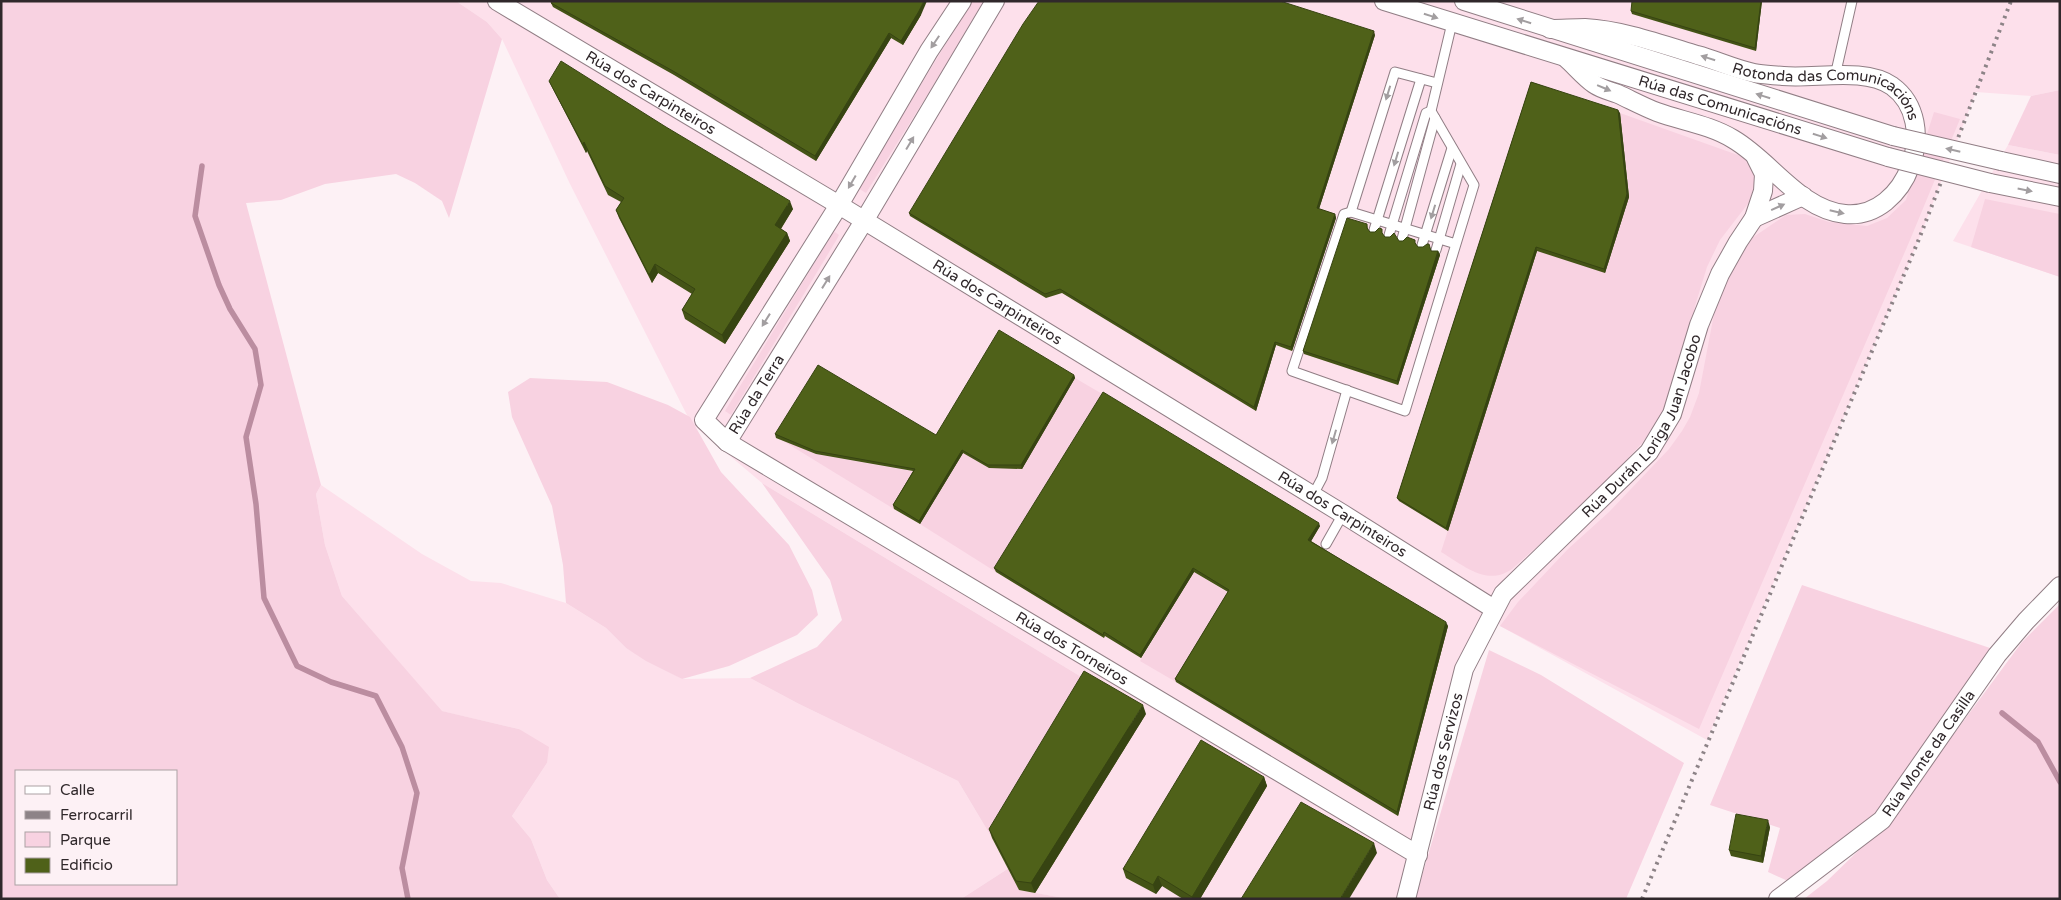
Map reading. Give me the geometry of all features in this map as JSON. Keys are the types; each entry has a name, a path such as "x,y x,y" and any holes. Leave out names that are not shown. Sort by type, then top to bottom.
{"street":[{"name":"Rúa dos Carpinteiros","path":"497,1 839,205 1343,514 1494,609"},
{"name":"Rúa da Terra","path":"962,1 929,50 839,205 704,420 727,442 864,221 994,1"},
{"name":"Rúa das Comunicacións","path":"1384,1 1888,157 1990,183 2060,197"},
{"name":"Rúa das Comunicacións","path":"1464,1 1490,5 1550,29 1893,136 2060,174"},
{"name":"Rotonda das Comunicacións","path":"1550,29 1586,28 1626,35 1709,58 1754,73 1803,78 1852,74 1878,78 1893,87 1904,98 1915,125 1914,155 1902,184 1892,197 1869,212 1844,214 1820,208 1733,139 1707,128 1657,112 1595,84 1566,58"},
{"name":"Rúa Durán Loriga Juan Jacobo","path":"1494,609 1503,594 1649,452 1672,414 1700,325 1720,274 1754,218 1763,191 1764,174 1755,156"},
{"path":"1754,218 1803,196"},
{"name":"Rúa dos Torneiros","path":"727,442 1418,855"},
{"name":"Rúa Monte da Casilla","path":"1778,899 1882,820 1997,655 2026,621 2060,586"},
{"name":"Rúa dos Servizos","path":"1406,899 1464,669 1494,609"}],"lane":[{"path":"1835,76 1852,1"},
{"path":"1402,239 1433,115 1437,84 1452,22"},
{"path":"1351,212 1395,72 1437,84"},
{"path":"1374,230 1421,79"},
{"path":"1390,235 1392,224 1426,113 1433,115 1474,185 1456,244 1405,411 1292,371 1344,214 1351,212 1392,224 1456,244"},
{"path":"1422,245 1452,148"},
{"path":"1436,250 1461,164"},
{"path":"1312,495 1322,478 1347,390"},
{"path":"1326,544 1343,514"}],"shaded area":[{"path":"456,1 2060,1 2060,90 2031,96 1976,92 1919,239 1707,740 1500,626 1494,610 1464,669 1406,899 1069,899 1019,890 1009,868 961,899 560,899 547,880 531,839 512,816 547,763 519,729 441,711 342,596 325,545 316,494 321,485 422,554 471,581 501,583 566,603 606,628 626,648 682,679 750,678 799,704 958,781 992,838 1088,681 762,483 691,423 570,184 502,39 487,22"},
{"path":"2008,145 2060,155 2060,277 1953,241"}],"green space":[{"path":"1,1 456,1 487,22 502,39 449,218 442,201 415,183 396,174 325,184 281,200 246,203 321,485 316,494 325,545 342,596 442,711 519,729 549,747 547,763 512,816 531,839 547,880 560,899 1,899"},
{"path":"972,1 983,1 951,57 866,193 858,188"},
{"path":"2060,90 2060,155 2008,145 2031,96"},
{"path":"1934,112 1960,119 1910,240 1699,729 1500,626 1518,602 1568,549 1609,512 1669,449 1682,431 1690,417 1699,393 1714,314 1725,284 1752,238 1786,215 1805,214 1829,222 1867,226 1887,218 1906,200"},
{"path":"1620,113 1749,159 1755,180 1750,201 1720,240 1707,267 1695,306 1690,335 1667,406 1657,423 1642,443 1592,497 1512,569 1503,574 1484,575 1467,568 1441,552 1537,251 1605,272 1629,197"},
{"path":"1985,199 2060,214 2060,277 1971,247"},
{"path":"835,232 839,235 837,239 731,415 725,411 832,234"},
{"path":"530,378 607,382 668,405 690,417 721,472 789,545 812,590 818,615 797,635 729,666 682,679 646,661 626,648 606,628 566,603 563,565 552,506 512,417 508,392"},
{"path":"1075,378 1104,395 996,572 920,524 963,453"},
{"path":"780,439 816,454 916,472 894,509"},
{"path":"762,483 1088,681 992,838 958,781 799,704 750,678 817,647 842,620 830,580"},
{"path":"1194,572 1230,594 1176,682 1140,661"},
{"path":"1802,585 1990,648 1941,729 1882,809 1790,882 1768,872 1780,828 1710,805"},
{"path":"2060,604 2060,899 1804,899 1827,881 1891,819 2022,642"},
{"path":"1489,650 1541,675 1684,763 1626,899 1415,899"},
{"path":"1009,868 1020,890 1069,899 961,899"}],"building":[{"path":"552,1 924,1 901,41 889,33 815,156 673,71 551,3"},
{"path":"1039,1 1280,1 1374,31 1317,208 1335,214 1291,347 1275,342 1254,407 1060,289 1045,294 909,213 1023,24"},
{"path":"1632,1 1761,1 1755,48 1631,11"},
{"path":"561,61 666,127 790,201 775,225 787,233 722,335 682,310 695,289 655,264 649,275 616,210 624,198 605,186 584,142 583,145 549,81"},
{"path":"1531,82 1618,110 1627,194 1604,269 1536,247 1446,528 1397,498"},
{"path":"1347,218 1367,224 1370,232 1375,232 1379,228 1382,229 1385,237 1390,237 1394,233 1399,241 1403,241 1407,237 1415,240 1418,247 1429,244 1431,251 1438,251 1397,381 1303,351"},
{"path":"999,330 1074,375 1021,465 988,465 962,450 919,521 893,505 915,469 815,451 775,434 818,365 936,435"},
{"path":"1103,392 1319,523 1308,540 1446,622 1397,812 1175,679 1229,590 1193,568 1140,655 1104,632 1103,635 994,568"},
{"path":"1084,671 1143,705 1031,883 1016,881 989,829"},
{"path":"1201,740 1264,777 1192,897 1158,876 1153,885 1123,869"},
{"path":"1301,802 1374,843 1340,899 1241,899"},
{"path":"1736,814 1768,820 1761,856 1729,850"}],"waterway":[{"path":"202,166 195,216 219,285 230,309 255,349 261,385 246,437 256,504 264,598 297,666 331,682 376,696 402,747 417,793 402,868 408,899"},
{"path":"2002,713 2038,742 2060,782"}],"railway":[{"path":"1642,899 1919,239 2011,1"}]}
